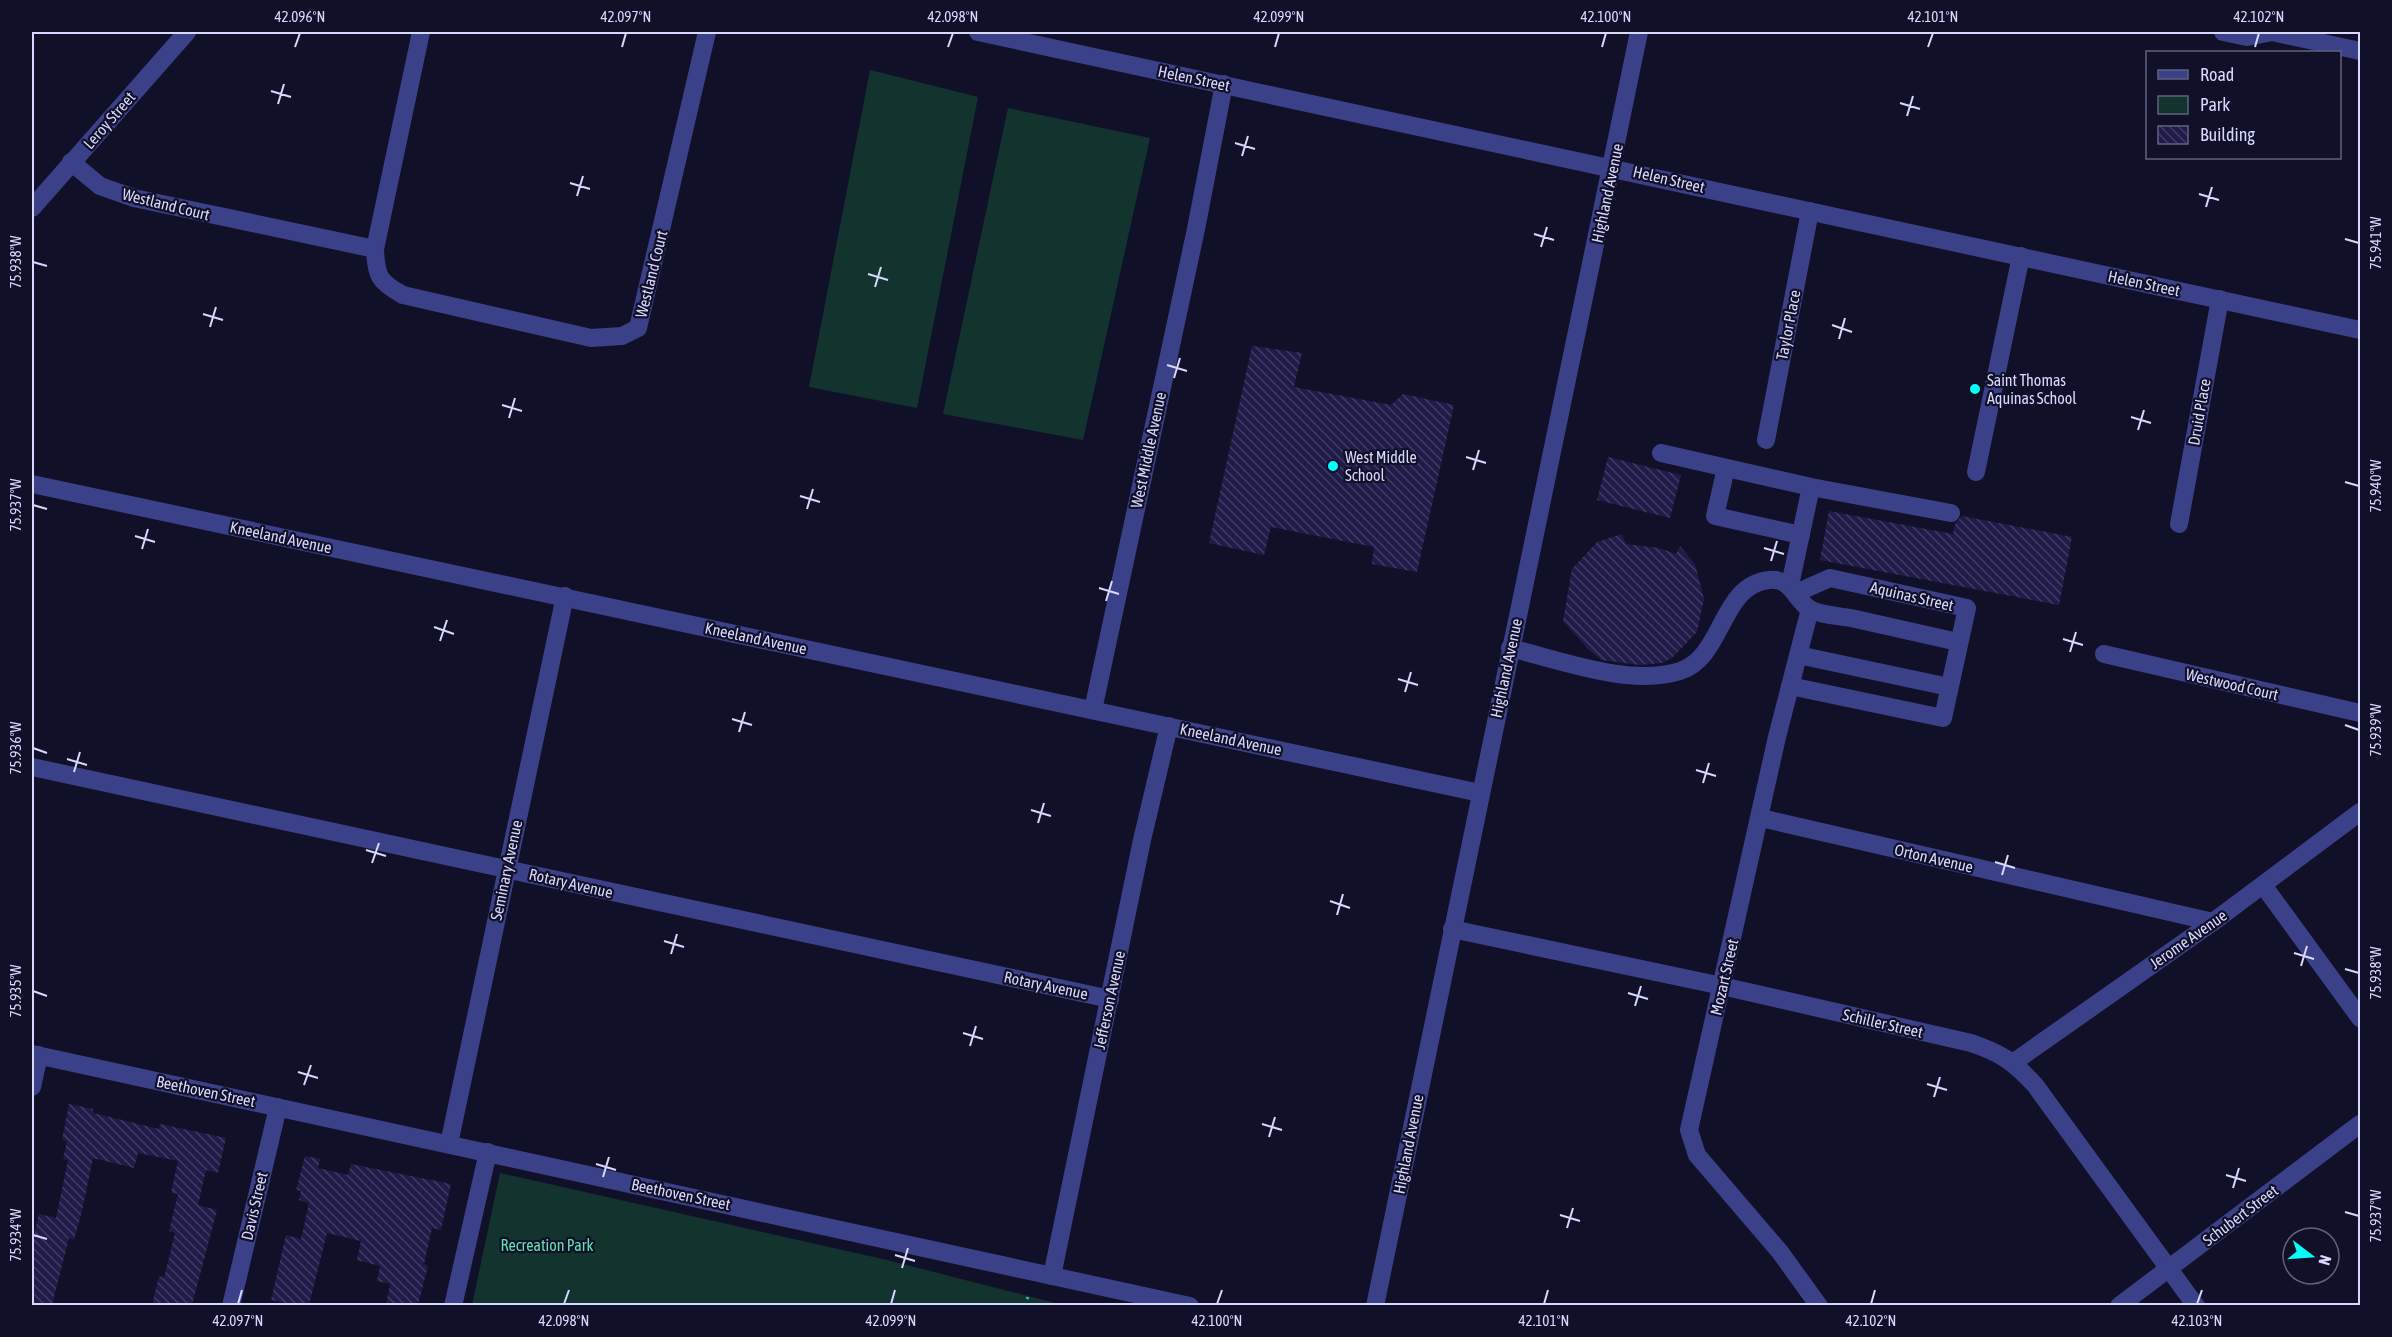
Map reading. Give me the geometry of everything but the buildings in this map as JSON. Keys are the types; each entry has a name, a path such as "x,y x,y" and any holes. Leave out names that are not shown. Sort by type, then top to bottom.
{"street":[{"name":"Leroy Street","path":"32,208 187,32"},
{"name":"Westland Court","path":"421,32 375,249 376,272 388,287 403,296 591,338 630,334 638,328 707,32"},
{"name":"Helen Street","path":"978,32 2361,330"},
{"name":"Highland Avenue","path":"1375,1305 1639,32"},
{"path":"2223,32 2247,37 2272,32 2361,51"},
{"name":"West Middle Avenue","path":"1093,710 1196,229 1224,84"},
{"name":"Westland Court","path":"71,162 100,186 134,198 375,249"},
{"name":"Taylor Place","path":"1766,440 1810,211"},
{"path":"1976,472 2021,256"},
{"name":"Druid Place","path":"2179,524 2220,299"},
{"path":"1661,453 1811,487 1952,513"},
{"path":"1726,468 1715,516 1801,535"},
{"name":"Kneeland Avenue","path":"32,484 565,596 1480,794"},
{"path":"1793,589 1811,487"},
{"name":"Aquinas Street","path":"1790,686 1943,718 1967,609 1830,578 1793,589"},
{"path":"1510,648 1629,676 1659,675 1682,671 1698,660 1715,637 1740,593 1755,583 1771,579 1793,589 1810,609 1958,642"},
{"name":"Seminary Avenue","path":"449,1144 565,596"},
{"name":"Mozart Street","path":"1810,609 1790,686 1689,1130 1697,1155 1780,1252 1819,1305"},
{"name":"Westwood Court","path":"2104,654 2361,713"},
{"path":"1798,655 1949,687"},
{"name":"Jefferson Avenue","path":"1052,1276 1169,726"},
{"name":"Rotary Avenue","path":"32,767 1110,999"},
{"name":"Jerome Avenue","path":"2014,1062 2213,922 2361,812"},
{"name":"Orton Avenue","path":"1761,818 2213,922"},
{"path":"2263,885 2361,1018"},
{"name":"Schiller Street","path":"1452,929 1722,986 1971,1043 1994,1051 2014,1062 2035,1085 2196,1305"},
{"path":"32,1087 35,1055"},
{"name":"Beethoven Street","path":"35,1055 1190,1305"},
{"name":"Davis Street","path":"231,1305 278,1107"},
{"name":"Schubert Street","path":"2119,1305 2361,1124"},
{"path":"453,1305 488,1152"}],"path":[{"path":"1024,1305 1028,1297"}],"green space":[{"path":"870,70 978,97 917,408 809,387"},
{"path":"1008,108 1150,138 1083,440 943,414"},
{"name":"Recreation Park","path":"500,1173 887,1260 1063,1305 472,1305"}],"place":[{"name":"Saint Thomas Aquinas School","path":"1975,389"},
{"name":"West Middle School","path":"1333,466"}]}
